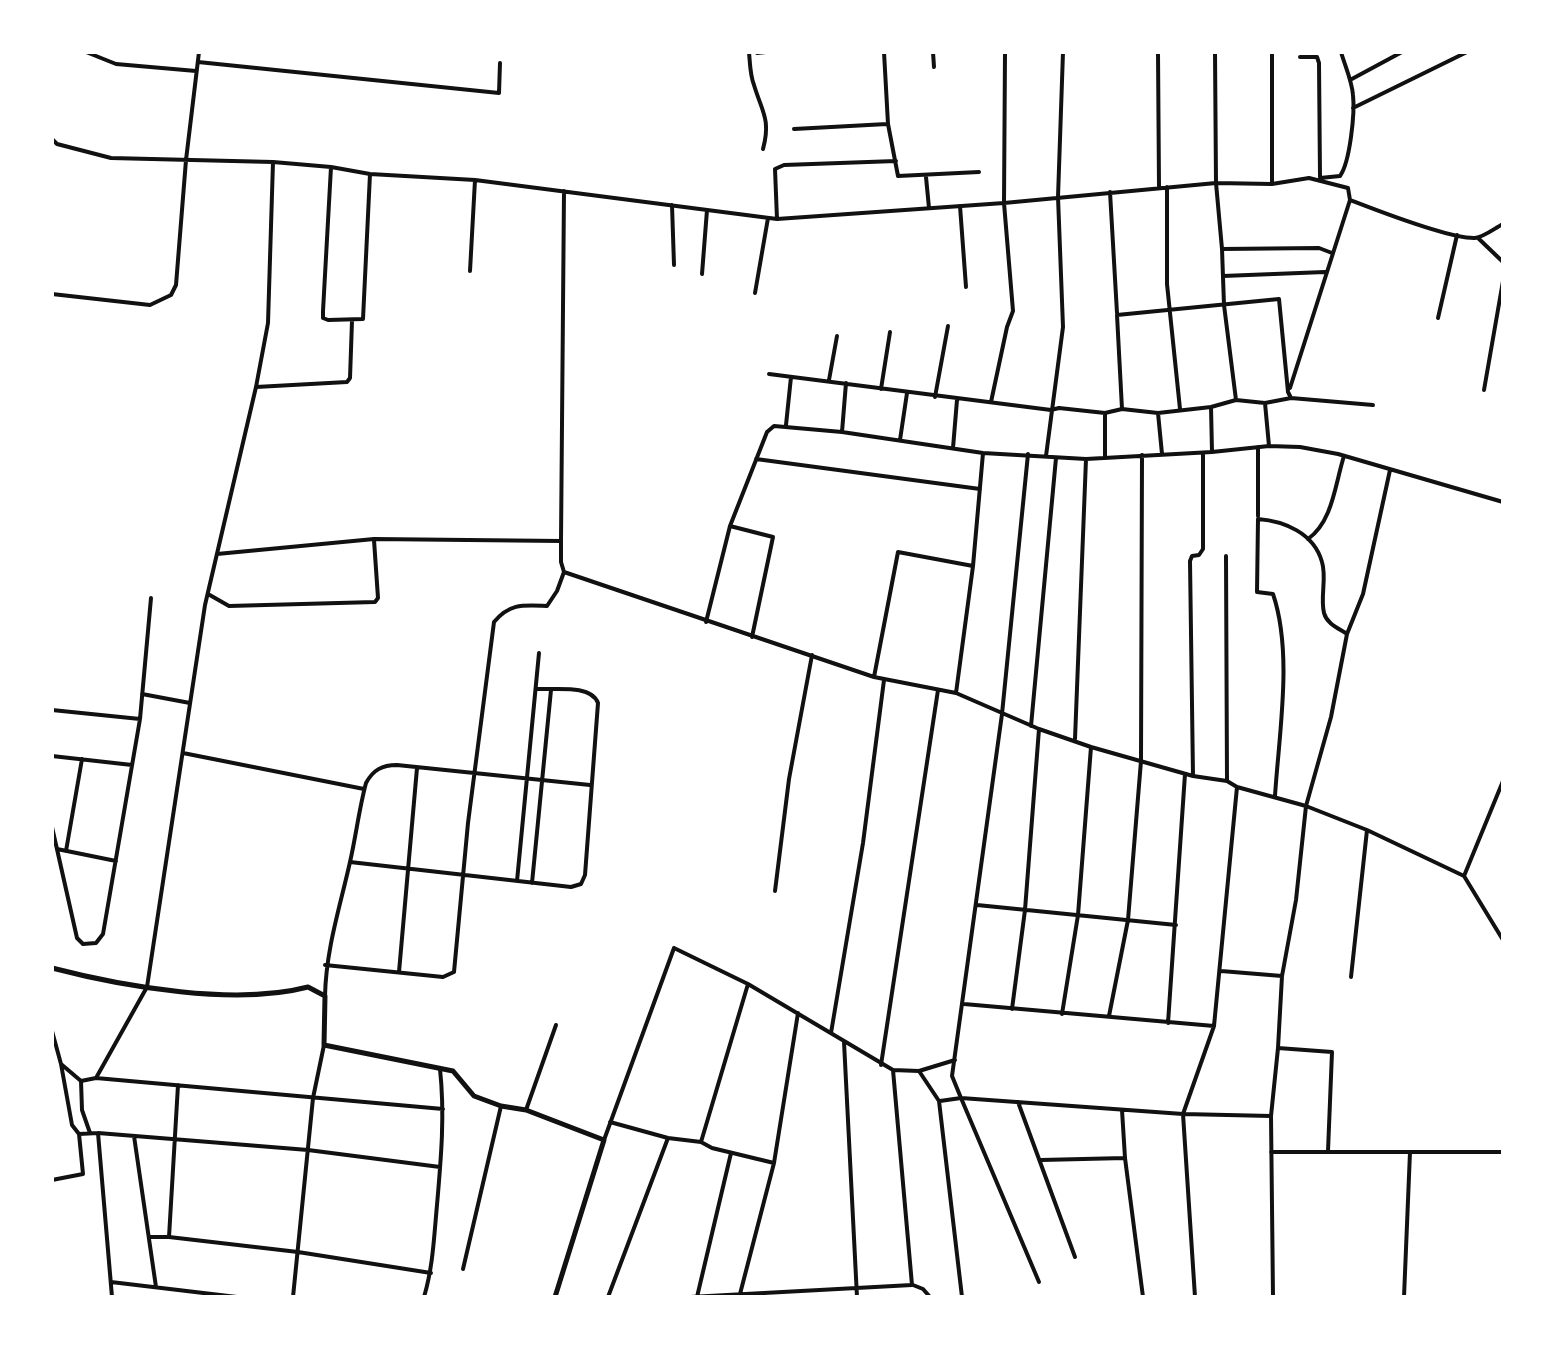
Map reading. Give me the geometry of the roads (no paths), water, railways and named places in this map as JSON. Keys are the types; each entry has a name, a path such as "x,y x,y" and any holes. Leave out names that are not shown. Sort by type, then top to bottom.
{"street":[{"path":"86,52 116,64 196,71"},
{"path":"52,294 150,305 171,295 176,285 199,52"},
{"path":"749,52 753,84 765,112 768,131 763,149"},
{"path":"757,53 766,52"},
{"path":"884,52 888,124 898,176 979,172"},
{"path":"933,52 934,67"},
{"path":"991,402 1013,311 1004,203 1005,52"},
{"path":"1046,456 1063,327 1058,197 1063,52"},
{"path":"1158,52 1159,187"},
{"path":"1215,52 1216,183 1224,305 1236,400"},
{"path":"1272,52 1272,184"},
{"path":"52,139 57,144 111,158 273,162 370,174 475,180 777,219 1004,203 1159,187 1216,183 1272,184 1309,178 1336,178 1344,171 1353,108 1353,93 1341,52"},
{"path":"1350,80 1402,52"},
{"path":"1353,108 1467,52"},
{"path":"1300,57 1317,57 1319,63 1320,179"},
{"path":"198,62 499,93 500,63"},
{"path":"794,129 888,124"},
{"path":"777,219 775,169 784,165 896,161"},
{"path":"96,1078 147,987 208,594 268,323 273,162"},
{"path":"331,167 323,318 363,319 370,174"},
{"path":"926,177 929,208"},
{"path":"1290,395 1325,272 1350,200 1348,188 1320,179"},
{"path":"470,271 475,180"},
{"path":"1167,187 1167,284 1180,409"},
{"path":"325,965 443,977 454,972 474,773 494,622 504,610 520,605 547,606 564,572 561,541 564,190"},
{"path":"1110,192 1122,409"},
{"path":"1350,200 1457,235 1478,238 1503,262"},
{"path":"672,205 674,265"},
{"path":"960,206 966,287"},
{"path":"702,274 707,210"},
{"path":"755,293 768,218"},
{"path":"1478,238 1503,224"},
{"path":"1438,318 1457,235"},
{"path":"1222,249 1319,248 1332,253"},
{"path":"1223,276 1325,272"},
{"path":"1484,390 1503,281"},
{"path":"1117,315 1279,299 1290,395"},
{"path":"256,387 347,382 350,378 352,321"},
{"path":"935,397 948,326"},
{"path":"881,389 890,332"},
{"path":"829,381 837,336"},
{"path":"769,374 957,400 1105,413 1122,409 1158,413 1211,407 1236,400 1265,403 1290,395 1373,405"},
{"path":"786,425 791,377"},
{"path":"842,432 846,383"},
{"path":"900,440 907,393"},
{"path":"953,448 957,400"},
{"path":"1265,403 1269,446"},
{"path":"1211,407 1212,452"},
{"path":"1105,413 1105,458"},
{"path":"1158,413 1162,454"},
{"path":"706,622 730,526 767,432 774,426 842,432 983,453 1056,458 1300,447 1344,456 1503,502"},
{"path":"1258,447 1258,516"},
{"path":"956,693 973,566 983,453"},
{"path":"1193,776 1190,558 1203,549 1203,453"},
{"path":"1028,454 1002,714 952,1076 1039,1282"},
{"path":"1109,1016 1128,920 1141,761 1142,455"},
{"path":"1308,539 1321,529 1327,518 1344,456"},
{"path":"1031,726 1056,458"},
{"path":"756,459 980,489"},
{"path":"1075,739 1086,459"},
{"path":"1273,1297 1271,1116 1282,976 1296,900 1306,806 1331,717 1347,634 1363,594 1391,469"},
{"path":"1275,796 1284,643 1280,614 1273,594 1257,592 1258,519 1281,521 1308,539 1322,561 1324,613 1331,624 1347,634"},
{"path":"730,526 773,537 752,637"},
{"path":"217,554 374,539 561,541"},
{"path":"208,594 229,606 375,602 378,598 374,539"},
{"path":"874,677 898,552 973,566"},
{"path":"1226,556 1227,781"},
{"path":"564,572 874,677 956,693 1031,726 1091,747 1185,774 1227,781 1237,787 1306,806 1367,830 1464,876 1503,940"},
{"path":"52,831 77,938 83,944 96,943 103,934 140,719 151,598"},
{"path":"517,881 539,653"},
{"path":"775,891 789,779 812,655"},
{"path":"831,1034 863,843 884,680"},
{"path":"350,862 575,887 583,882 597,700 587,691 537,689"},
{"path":"532,883 551,689"},
{"path":"881,1065 938,690"},
{"path":"142,694 190,703"},
{"path":"52,710 140,719"},
{"path":"1012,1009 1025,910 1039,729"},
{"path":"1062,1014 1078,915 1091,747"},
{"path":"183,753 364,789"},
{"path":"52,756 132,765"},
{"path":"66,851 82,759"},
{"path":"293,1297 313,1098 324,1045 325,965 364,789 373,773 384,766 590,786"},
{"path":"399,972 417,768"},
{"path":"1168,1023 1185,774"},
{"path":"1464,876 1503,781"},
{"path":"1195,1297 1183,1114 1214,1026 1237,787"},
{"path":"1351,977 1367,830"},
{"path":"57,849 116,861"},
{"path":"977,905 1176,925"},
{"path":"555,1297 610,1122 674,948 748,984 893,1070 919,1071 955,1060"},
{"path":"52,968 103,981 147,987 240,995 277,994 308,987 325,996"},
{"path":"1221,971 1282,976"},
{"path":"701,1142 748,984"},
{"path":"964,1004 1214,1026"},
{"path":"740,1294 774,1163 798,1013"},
{"path":"526,1110 556,1025"},
{"path":"52,1031 72,1125 79,1134 83,1174 52,1180"},
{"path":"844,1042 857,1297"},
{"path":"324,1045 458,1074 469,1093 501,1106 526,1110 604,1140"},
{"path":"1278,1048 1332,1052 1328,1151"},
{"path":"61,1064 81,1081 82,1110 90,1133"},
{"path":"424,1297 431,1273 440,1167 443,1109 440,1069"},
{"path":"893,1070 912,1285"},
{"path":"919,1071 939,1101 962,1297"},
{"path":"81,1081 96,1078 443,1109"},
{"path":"169,1237 178,1085"},
{"path":"939,1101 961,1098 1183,1114 1271,1116"},
{"path":"1018,1102 1075,1257"},
{"path":"463,1269 501,1106"},
{"path":"1122,1110 1143,1297"},
{"path":"610,1122 668,1138 701,1142 774,1163"},
{"path":"98,1133 112,1297"},
{"path":"79,1134 308,1150 440,1167"},
{"path":"134,1136 156,1287"},
{"path":"608,1297 668,1138"},
{"path":"1271,1152 1503,1152"},
{"path":"1404,1297 1410,1152"},
{"path":"697,1297 731,1153"},
{"path":"1041,1160 1125,1158"},
{"path":"149,1237 298,1252 431,1273"},
{"path":"111,1282 237,1297"},
{"path":"690,1297 912,1285 923,1289 930,1297"}]}
